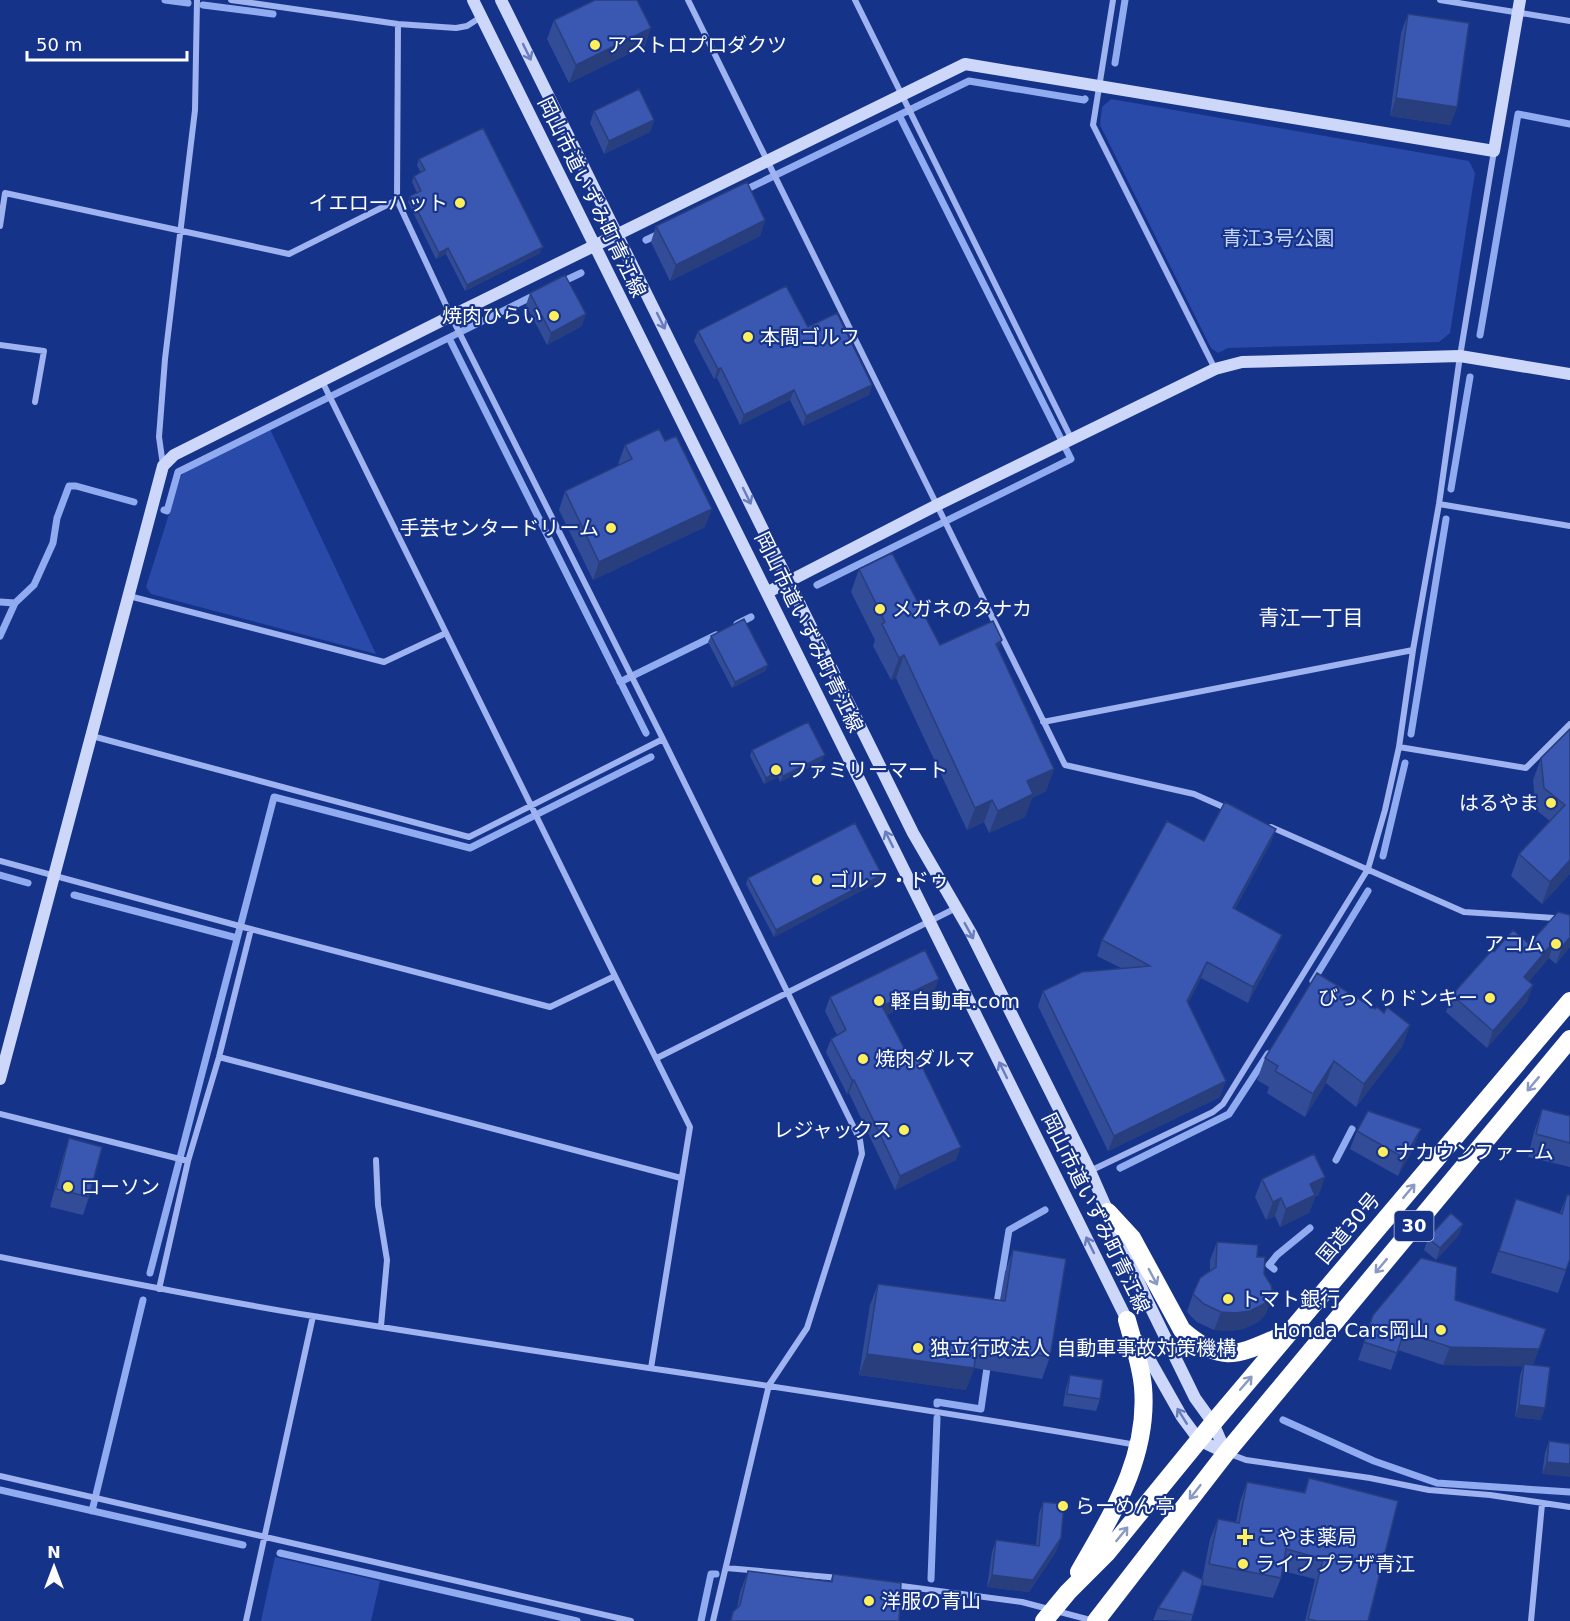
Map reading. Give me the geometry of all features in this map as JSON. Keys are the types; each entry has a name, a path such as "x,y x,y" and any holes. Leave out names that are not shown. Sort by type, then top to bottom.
{"highway":[{"name":"国道30号","path":"1048,1615 1106,1554 1213,1423 1570,1001"},
{"name":"30","path":"1095,1621 1226,1452 1570,1039"},
{"path":"1108,1212 1132,1238 1182,1330 1195,1341 1213,1352 1226,1355 1246,1350 1290,1332"},
{"path":"1068,1592 1116,1507 1131,1474 1138,1445 1142,1422 1143,1389 1127,1320"}],"street":[{"path":"0,1079 163,466 159,437 165,359 195,110 197,0"},
{"path":"231,0 398,24 456,28 466,26 481,16"},
{"name":"岡山市道いずみ町青江線","path":"473,0 1127,1320 1182,1417 1199,1440 1226,1452"},
{"name":"岡山市道いずみ町青江線","path":"501,0 913,833 976,943 1090,1171 1146,1298 1195,1398 1213,1423 1226,1452"},
{"path":"688,0 1065,765 1194,794 1238,813"},
{"path":"855,0 1066,443"},
{"path":"1113,0 1093,125 1215,369"},
{"path":"1440,0 1570,21"},
{"path":"1090,1171 1213,1112 1223,1104 1368,870 1385,810 1399,747 1413,650 1439,504 1460,356 1520,0"},
{"path":"398,24 397,200 459,333 632,676 860,1140 862,1154 807,1328 769,1385 713,1621"},
{"path":"163,466 174,455 451,316 965,64 1100,84 1494,151"},
{"path":"0,226 5,193 289,254 397,200"},
{"path":"0,345 44,351 35,402"},
{"path":"768,592 937,505 1215,369 1242,362 1460,356 1570,374"},
{"path":"322,381 690,1126 651,1368"},
{"path":"1439,504 1570,526"},
{"path":"129,596 384,662 446,633"},
{"path":"1043,722 1413,650"},
{"path":"1399,747 1526,768 1570,724"},
{"path":"92,736 469,837 663,739"},
{"path":"1259,822 1464,912 1570,919"},
{"path":"0,861 550,1007 615,976"},
{"path":"657,1058 956,908"},
{"path":"159,1289 182,1159 219,1057 251,929"},
{"path":"219,1057 681,1178"},
{"path":"0,1114 182,1159"},
{"path":"376,1160 378,1205 387,1260 381,1326"},
{"path":"0,1257 159,1289 313,1316 769,1385 1138,1445"},
{"path":"246,1621 313,1316"},
{"path":"1226,1452 1246,1460 1370,1478 1429,1490 1490,1495 1570,1507"},
{"path":"0,1476 631,1621"},
{"path":"1531,1621 1542,1504"},
{"path":"726,1568 849,1579"},
{"path":"884,1584 1022,1602 1048,1615 1095,1621"}],"green space":[{"name":"青江3号公園","path":"1111,99 1469,161 1475,173 1450,333 1439,342 1228,348 1218,353 1211,348 1100,125 1102,107"},
{"path":"270,429 376,654 151,594 146,587 181,476 187,470"},
{"path":"275,1557 380,1581 371,1621 261,1621"}],"building":[{"path":"595,0 637,0 651,28 576,65 554,20"},
{"path":"1408,14 1469,23 1457,107 1396,98"},
{"path":"639,89 654,120 609,141 594,111"},
{"path":"483,128 543,247 467,285 448,248 439,253 410,196 421,191 414,176 425,170 419,159"},
{"path":"747,182 765,220 676,265 656,226"},
{"path":"565,275 586,314 551,333 530,293"},
{"path":"786,286 808,327 837,313 872,385 806,416 794,390 744,415 721,368 718,369 698,331"},
{"path":"659,429 665,441 676,436 712,509 599,562 565,491 632,459 625,445"},
{"path":"892,553 940,645 993,621 1002,640 996,644 1054,769 1027,781 1033,794 998,811 992,800 975,808 904,655 899,658 882,624 885,622 859,569"},
{"path":"744,619 768,665 735,682 711,636"},
{"path":"808,722 825,755 783,776 780,771 766,778 752,750"},
{"path":"1570,729 1570,860 1550,882 1519,854 1565,805 1544,788 1541,758"},
{"path":"1225,802 1276,829 1233,908 1282,935 1253,987 1207,962 1187,1001 1226,1081 1114,1136 1043,991 1082,972 1150,966 1102,940 1167,821 1204,841"},
{"path":"855,823 882,875 776,930 748,878"},
{"path":"1558,912 1570,915 1570,937 1562,947 1555,940 1524,977 1533,985 1493,1031 1452,995 1513,930 1529,944"},
{"path":"925,950 939,979 882,1006 910,1059 917,1056 961,1147 900,1176 854,1080 831,1039 846,1030 830,997"},
{"path":"1317,973 1375,1009 1377,1007 1384,1013 1387,1007 1410,1025 1364,1084 1334,1061 1313,1094 1275,1071 1278,1066 1265,1058"},
{"path":"1542,1109 1570,1116 1570,1143 1536,1134"},
{"path":"1368,1111 1421,1129 1404,1158 1357,1131"},
{"path":"69,1138 102,1147 89,1197 56,1189"},
{"path":"1314,1154 1325,1177 1310,1184 1315,1195 1286,1209 1281,1198 1273,1202 1262,1179"},
{"path":"1567,1195 1570,1195 1570,1259 1566,1270 1499,1251 1516,1199 1562,1214"},
{"path":"1451,1213 1463,1224 1440,1248 1428,1238"},
{"path":"1217,1242 1258,1245 1257,1257 1265,1257 1264,1274 1271,1285 1273,1295 1264,1304 1250,1311 1221,1312 1204,1304 1193,1294 1200,1278 1216,1267"},
{"path":"1013,1250 1066,1259 1050,1357 977,1346 974,1368 867,1354 878,1284 1005,1301"},
{"path":"1421,1258 1457,1267 1455,1300 1546,1329 1539,1349 1450,1347 1404,1332 1397,1353 1364,1342 1373,1315"},
{"path":"1524,1364 1550,1367 1545,1408 1519,1405"},
{"path":"1070,1375 1103,1380 1100,1399 1067,1394"},
{"path":"1549,1441 1570,1444 1570,1464 1547,1462"},
{"path":"1309,1478 1398,1501 1368,1621 1308,1619 1323,1559 1286,1549 1281,1578 1209,1564 1218,1519 1239,1523 1247,1482 1305,1493"},
{"path":"1043,1502 1064,1504 1061,1538 1033,1580 992,1575 996,1540 1039,1546"},
{"path":"1183,1570 1203,1580 1193,1615 1158,1608"},
{"path":"748,1571 832,1582 833,1574 901,1583 899,1621 731,1621 733,1612 740,1605"}],"waterway":[{"path":"165,0 188,3"},
{"path":"1115,63 1125,0"},
{"path":"203,5 273,14"},
{"path":"743,191 969,81 1085,99"},
{"path":"1480,335 1518,114 1570,124"},
{"path":"817,585 1071,459 899,115"},
{"path":"646,240 661,233"},
{"path":"562,282 581,273"},
{"path":"164,510 167,511 178,472 535,295"},
{"path":"449,338 646,733"},
{"path":"1451,489 1470,377"},
{"path":"0,636 15,603 34,585 53,543 57,518 69,486 134,502"},
{"path":"1411,734 1446,519"},
{"path":"0,602 15,603"},
{"path":"737,624 751,617"},
{"path":"620,682 716,635"},
{"path":"150,1273 274,797 470,848 651,757"},
{"path":"1383,856 1405,763"},
{"path":"0,875 28,883"},
{"path":"1313,981 1368,891"},
{"path":"74,895 237,938"},
{"path":"1120,1168 1229,1114 1268,1054"},
{"path":"1336,1160 1352,1129"},
{"path":"996,1309 1009,1230 1045,1210"},
{"path":"1274,1269 1269,1265 1277,1255 1310,1228"},
{"path":"92,1511 143,1300"},
{"path":"937,1404 937,1402 981,1409 988,1361"},
{"path":"931,1579 937,1418"},
{"path":"1283,1420 1374,1461 1437,1483 1570,1492"},
{"path":"0,1490 243,1545"},
{"path":"280,1553 577,1621"},
{"path":"701,1621 711,1574 716,1574"}],"place":[{"name":"アストロプロダクツ","path":"595,45"},
{"name":"イエローハット","path":"460,203"},
{"name":"焼肉ひらい","path":"554,316"},
{"name":"本間ゴルフ","path":"748,337"},
{"name":"手芸センタードリーム","path":"611,528"},
{"name":"メガネのタナカ","path":"880,609"},
{"name":"ファミリーマート","path":"776,770"},
{"name":"はるやま","path":"1551,803"},
{"name":"ゴルフ・ドゥ","path":"817,880"},
{"name":"アコム","path":"1556,944"},
{"name":"びっくりドンキー","path":"1490,998"},
{"name":"軽自動車.com","path":"879,1001"},
{"name":"焼肉ダルマ","path":"863,1059"},
{"name":"レジャックス","path":"904,1130"},
{"name":"ナカウンファーム","path":"1383,1152"},
{"name":"ローソン","path":"68,1187"},
{"name":"トマト銀行","path":"1228,1299"},
{"name":"Honda Cars岡山","path":"1441,1330"},
{"name":"独立行政法人 自動車事故対策機構","path":"918,1348"},
{"name":"らーめん亭","path":"1063,1506"},
{"name":"こやま薬局","path":"1245,1537"},
{"name":"ライフプラザ青江","path":"1243,1564"},
{"name":"洋服の青山","path":"869,1601"}],"district":[{"name":"青江一丁目","path":"1311,618"}]}
